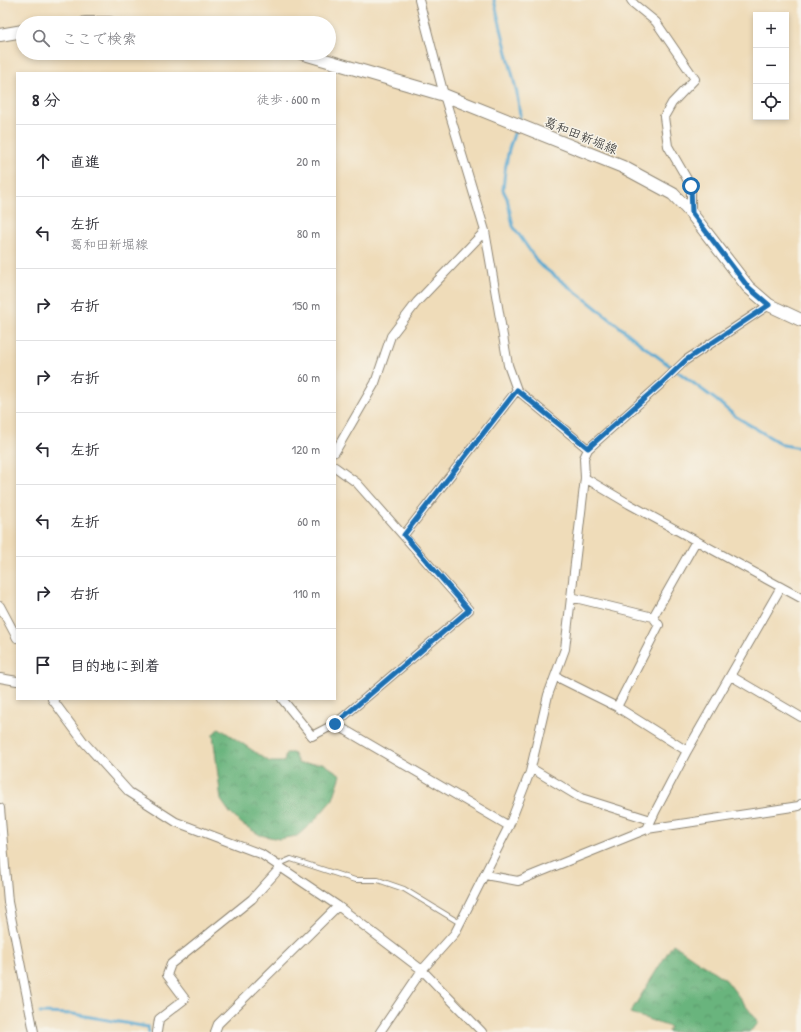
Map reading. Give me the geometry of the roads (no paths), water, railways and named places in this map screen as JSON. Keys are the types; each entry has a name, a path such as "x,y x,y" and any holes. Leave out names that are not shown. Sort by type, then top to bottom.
{"main road":[{"path":"0,35 16,32"},
{"name":"葛和田新堀線","path":"325,60 444,95 623,167 673,194 692,213 748,287 769,305 801,320"}],"street":[{"path":"419,0 444,95 485,231 508,365 517,390 588,448"},
{"path":"631,0 656,22 695,79 672,103 664,117 668,146 691,186 692,213"},
{"path":"336,450 375,383 390,336 417,302 485,231"},
{"path":"380,1032 422,970 455,933 510,826 531,768 548,694 565,649 585,478 584,458 588,448 608,432 686,360 769,305"},
{"path":"404,535 517,390"},
{"path":"283,700 312,736 335,724 469,610 404,535 356,483 336,468"},
{"path":"585,478 629,504 801,598"},
{"path":"653,617 696,541"},
{"path":"647,829 687,751 781,587"},
{"path":"571,597 653,617 659,625 617,707"},
{"path":"0,606 16,636"},
{"path":"555,676 617,707 687,751"},
{"path":"731,676 801,717"},
{"path":"0,678 16,681"},
{"path":"53,700 83,741 129,792 176,822 261,854 338,906 422,970 482,1032"},
{"path":"335,724 510,826"},
{"path":"531,768 581,798 651,820"},
{"path":"485,875 518,881 647,829 800,806"},
{"path":"0,808 8,902 34,1032"},
{"path":"157,1032 159,1019 184,999 167,975 171,964 252,899 279,866"},
{"path":"214,1032 218,1024 338,906"}],"lane":[{"path":"279,866 291,859 355,880 378,880 404,889 460,923"}],"waterway":[{"path":"494,0 517,93 520,115 518,123"},
{"path":"516,128 509,149 503,190 507,198 513,226 539,264 735,416 783,445 801,448"},
{"path":"40,1013 73,1014 148,1027 149,1032"}]}
